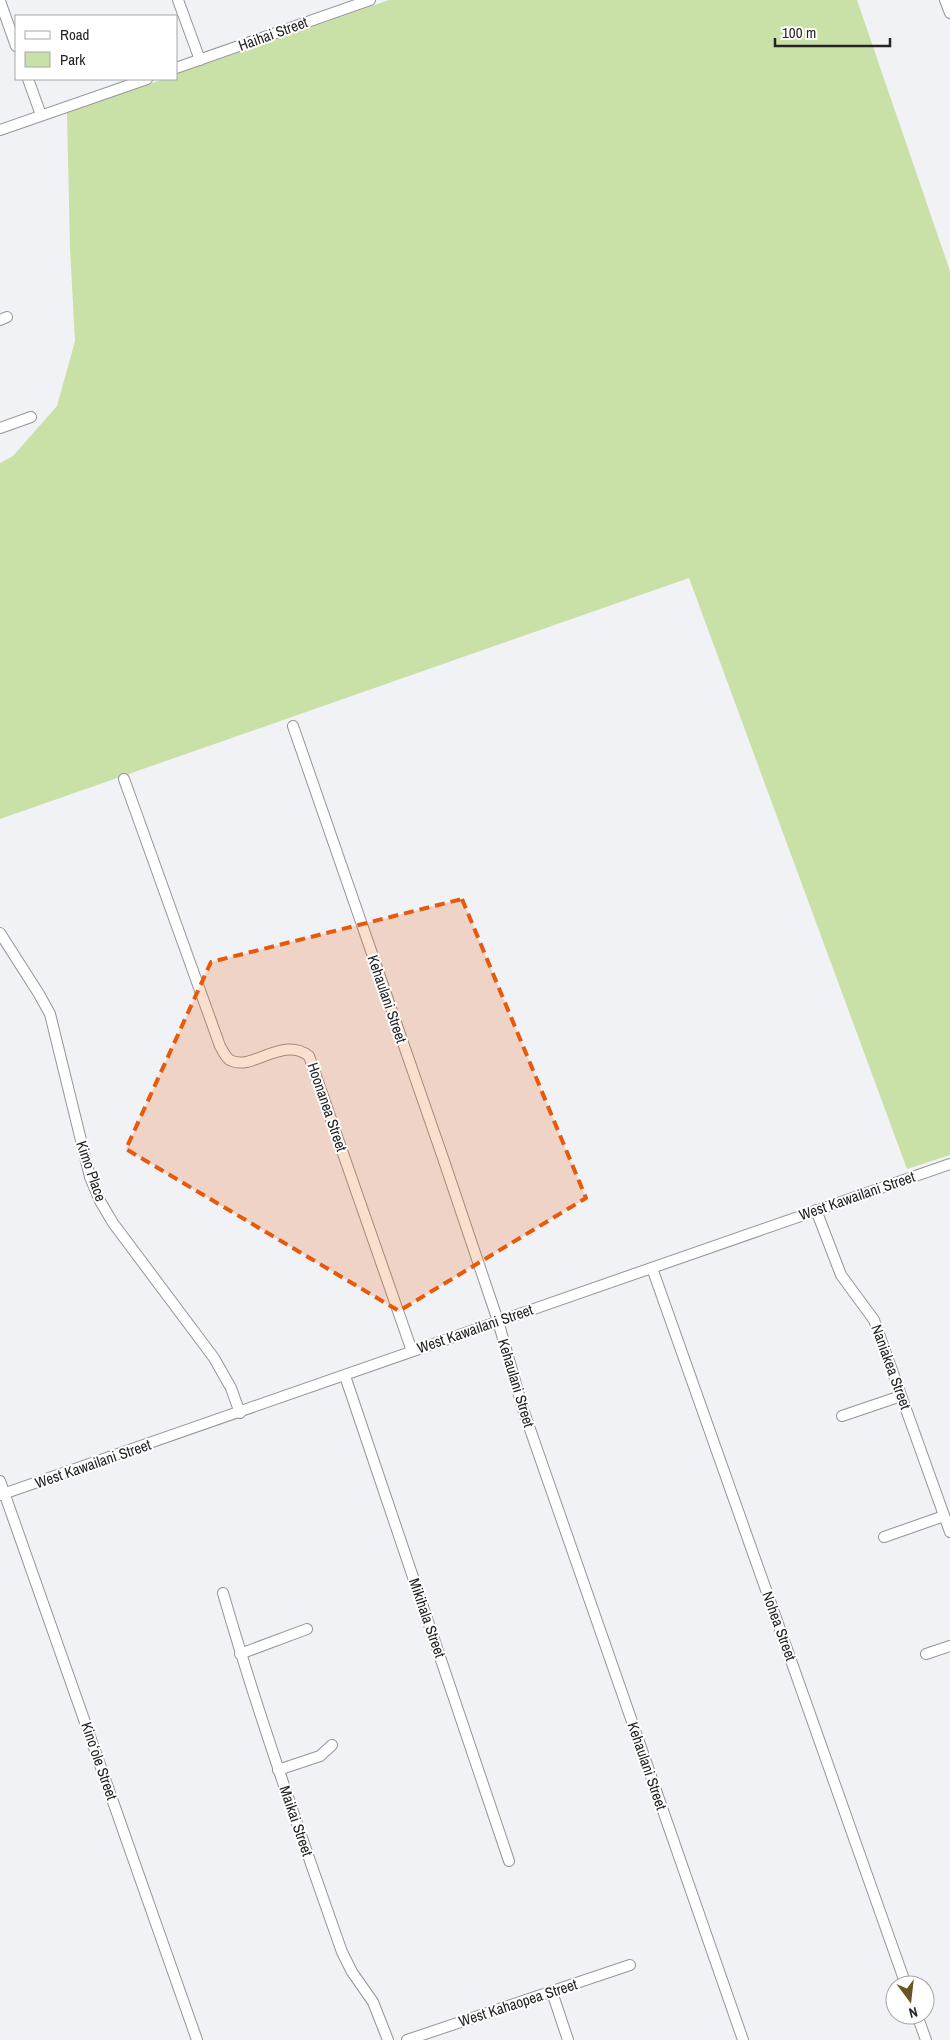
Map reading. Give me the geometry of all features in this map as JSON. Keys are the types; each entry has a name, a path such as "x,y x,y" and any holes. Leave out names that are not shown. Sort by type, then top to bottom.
{"street":[{"path":"178,0 200,60"},
{"name":"Haihai Street","path":"178,67 370,0"},
{"path":"945,0 950,13"},
{"path":"0,1 15,43"},
{"path":"28,80 41,116"},
{"path":"0,130 144,80"},
{"path":"0,428 30,417"},
{"name":"Kehaulani Street","path":"293,726 498,1321 523,1409 742,2040"},
{"name":"Hoonanea Street","path":"124,779 220,1046 225,1055 233,1061 244,1062 293,1049 309,1056 412,1351"},
{"name":"Kimo Place","path":"0,933 50,1014 90,1178 100,1201 113,1222 214,1358 231,1388 240,1413"},
{"name":"West Kawailani Street","path":"2,1495 950,1164"},
{"name":"Naniakea Street","path":"816,1210 841,1276 874,1320 950,1532"},
{"name":"Nohea Street","path":"652,1268 902,1975"},
{"name":"Mikihala Street","path":"345,1376 509,1861"},
{"path":"842,1416 901,1396"},
{"name":"Kinoʻole Street","path":"0,1481 2,1495 198,2040"},
{"path":"884,1537 944,1516"},
{"name":"Maikai Street","path":"223,1593 240,1654 278,1770 342,1952 352,1972 373,2002 388,2040"},
{"path":"240,1654 307,1628"},
{"path":"926,1654 950,1646"},
{"path":"278,1770 320,1756 332,1745"},
{"name":"West Kahaopea Street","path":"407,2040 630,1965"},
{"path":"552,1992 568,2040"},
{"path":"921,2025 926,2040"}],"highlighted area":[{"path":"462,899 586,1198 399,1311 126,1149 211,962"}],"green space":[{"path":"389,0 857,0 950,271 950,1155 907,1169 689,578 0,819 0,463 13,456 57,406 75,341 70,248 67,113 161,80 178,80 178,73"}]}
